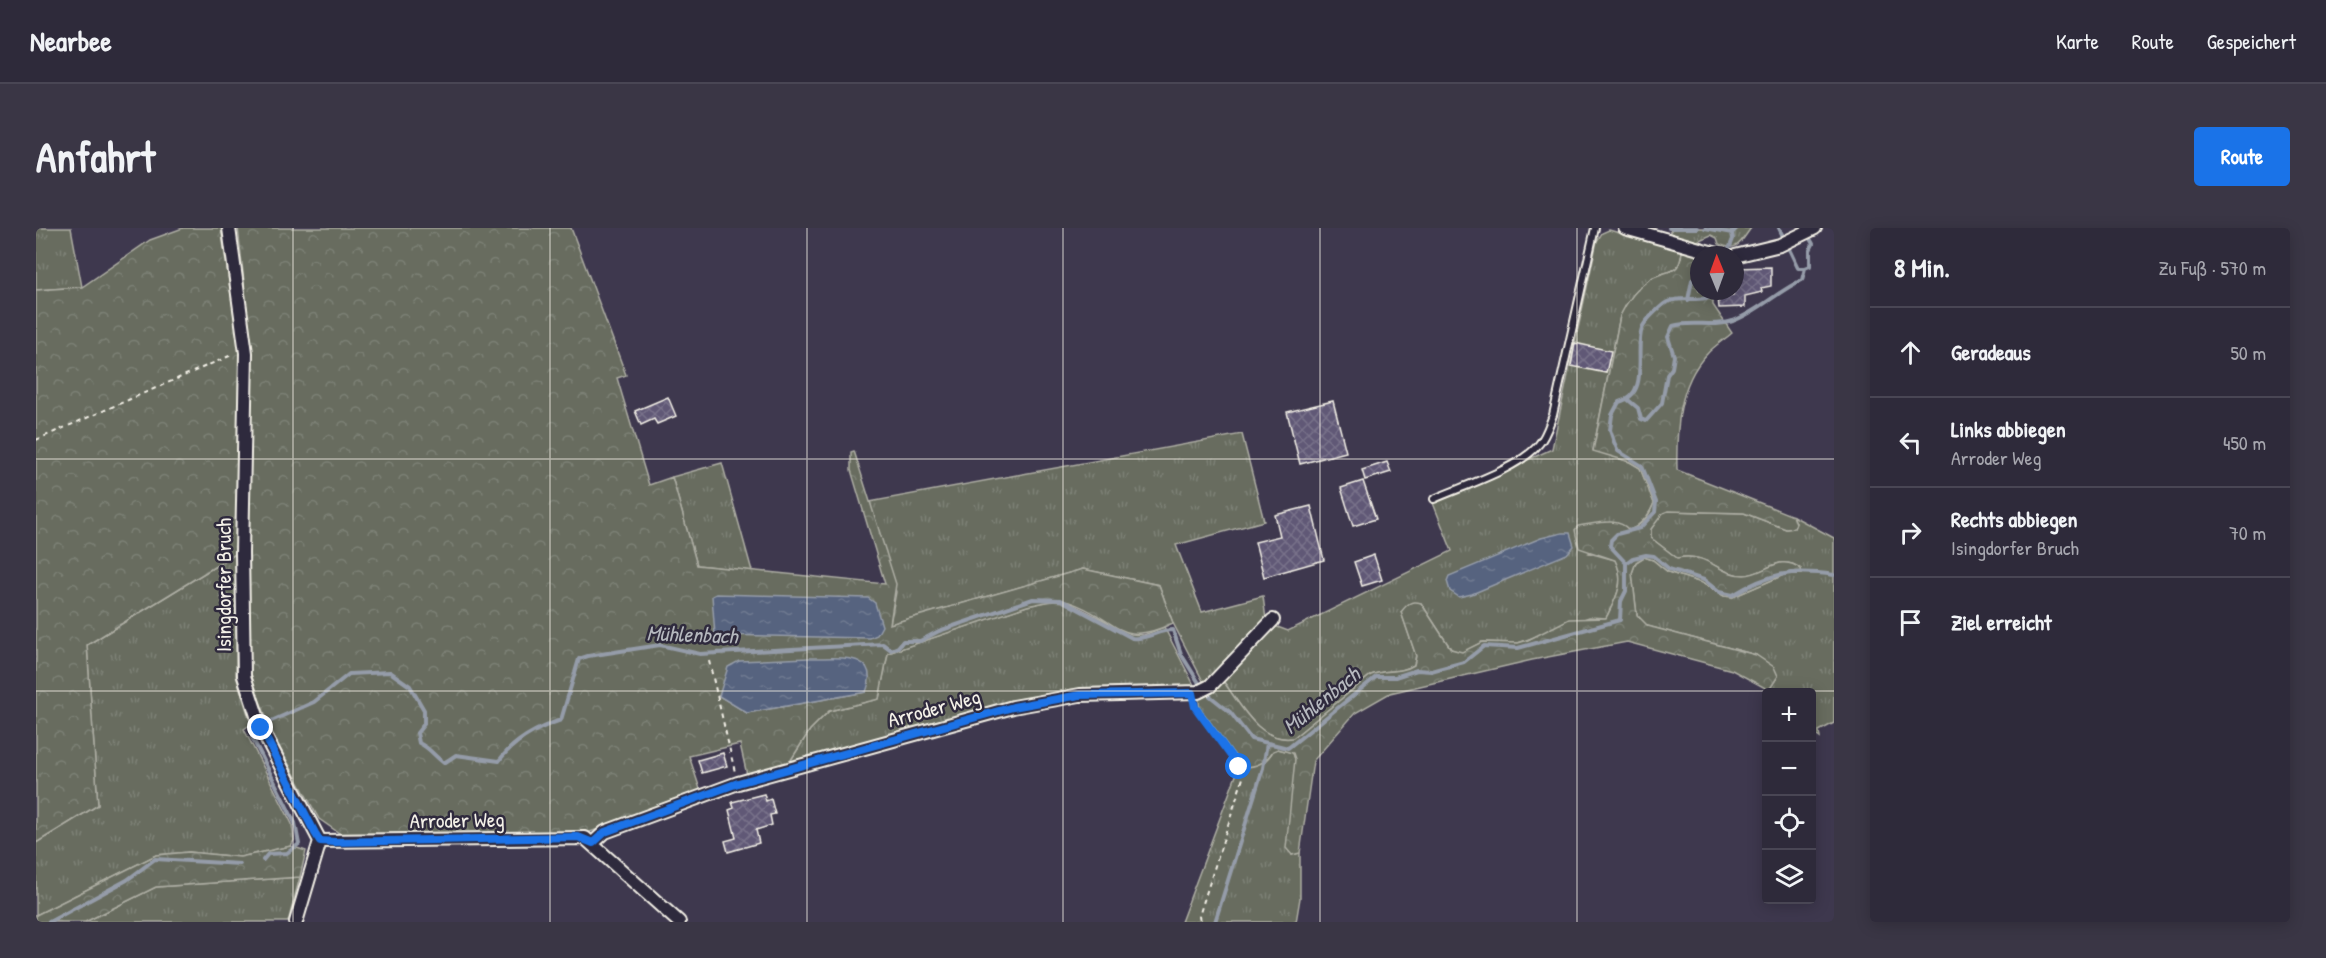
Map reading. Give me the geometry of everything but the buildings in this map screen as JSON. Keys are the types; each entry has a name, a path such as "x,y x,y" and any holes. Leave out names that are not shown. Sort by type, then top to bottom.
{"street":[{"name":"Isingdorfer Bruch","path":"229,228 246,353 242,554 244,676 261,728 320,841"},
{"path":"1624,228 1690,246"},
{"path":"1744,254 1780,244 1815,228"},
{"path":"1192,693 1209,686 1273,620"},
{"name":"Arroder Weg","path":"320,841 578,837 593,843 605,832 738,783 1046,700 1080,695 1192,693"},
{"path":"296,922 320,841"},
{"path":"593,843 679,922"}],"lane":[{"path":"1434,499 1522,460 1538,445 1547,431 1553,415 1595,228"}],"path":[{"path":"36,440 233,354 246,353"},
{"path":"709,661 738,783"},
{"path":"1192,693 1195,707 1239,767 1243,778 1199,916 1200,922"}],"green space":[{"path":"36,228 71,228 82,287 36,290"},
{"path":"183,228 221,228 239,349 237,553 87,645 98,805 36,843 36,290 82,287 150,240"},
{"path":"238,228 571,228 626,375 617,378 649,485 672,477 697,565 885,584 851,470 851,452 854,451 896,584 890,624 1083,569 1159,585 1173,623 1140,633 1128,632 1085,608 1069,602 1053,601 1027,606 888,653 879,699 829,711 810,730 789,763 747,775 740,744 689,756 701,792 590,832 357,837 342,835 319,819 275,739 250,676 247,652 247,547 252,354","holes":["866,692 747,713 719,696"]},
{"path":"1673,228 1751,228 1735,246 1719,244 1717,238 1711,235 1695,242 1667,235"},
{"path":"1609,230 1682,251 1679,265 1672,271 1656,276 1645,283 1633,295 1620,316 1593,450 1630,462 1640,468 1654,503 1650,512 1636,527 1589,553 1615,560 1618,568 1620,583 1606,618 1589,617 1518,643 1482,642 1462,653 1451,649 1421,603 1401,612 1416,656 1414,665 1403,670 1371,675 1293,738 1270,735 1244,711 1223,681 1272,625 1288,631 1452,551 1433,503 1552,449 1597,241 1602,233"},
{"path":"1682,251 1690,254 1690,300 1713,300 1713,305 1732,333 1707,354 1690,379 1684,394 1678,424 1677,470 1793,516 1796,523 1794,528 1786,529 1744,513 1668,511 1663,513 1651,529 1651,538 1677,558 1698,558 1735,574 1752,574 1779,563 1786,563 1801,569 1802,574 1786,574 1733,597 1724,596 1702,583 1668,572 1653,560 1644,557 1636,562 1632,573 1637,615 1648,626 1756,655 1774,667 1778,676 1770,688 1765,688 1732,670 1627,642 1532,660 1390,693 1355,713 1313,761 1300,853 1292,855 1286,848 1295,759 1293,753 1278,749 1260,764 1243,767 1199,707 1199,698 1213,691 1223,681 1244,711 1261,728 1270,735 1293,738 1371,675 1403,670 1414,665 1416,656 1401,612 1412,602 1421,603 1451,649 1462,652 1482,642 1518,643 1528,640 1569,619 1606,618 1620,583 1618,568 1615,560 1579,548 1575,530 1578,526 1613,522 1629,530 1645,520 1654,503 1640,468 1630,462 1593,451 1620,316 1633,295 1645,283 1656,276 1672,271 1679,265"},
{"path":"1242,434 1264,521 1176,545 1202,612 1263,596 1266,620 1204,683 1173,623 1159,585 1083,569 890,624 896,592 869,502"},
{"path":"722,463 752,571 697,565 672,477"},
{"path":"1663,512 1744,513 1786,529 1794,528 1796,523 1793,516 1834,538 1834,723 1819,731 1820,738 1816,735 1816,688 1770,688 1778,676 1756,655 1647,626 1637,615 1632,573 1636,562 1644,557 1653,560 1668,572 1702,583 1724,596 1733,597 1786,574 1802,574 1801,569 1793,564 1779,563 1744,575 1727,572 1698,558 1677,558 1651,538 1651,529"},
{"path":"237,553 236,676 251,724 244,729 292,824 294,840 291,846 240,857 189,852 156,855 36,915 36,843 98,805 87,645"},
{"path":"1050,601 1068,602 1131,634 1144,635 1164,627 1195,687 1080,689 1045,694 789,763 810,730 829,711 879,699 888,653 1027,606"},
{"path":"1278,749 1293,753 1295,759 1292,855 1300,853 1300,898 1296,922 1181,922 1238,770 1265,761 1273,751"},
{"path":"291,846 306,851 300,877 156,887 85,922 36,922 36,915 156,855 189,852 240,857"},
{"path":"300,877 288,922 85,922 156,887"}],"water":[{"path":"1570,533 1574,546 1567,554 1472,594 1459,597 1450,591 1447,581 1449,576 1541,538"},
{"path":"716,594 868,598 875,603 882,626 877,635 870,638 715,635 712,596"},
{"path":"843,658 862,663 868,669 869,679 866,692 747,713 719,696 728,667 739,661"}],"waterway":[{"path":"1669,228 1697,228"},
{"path":"1705,228 1732,233 1733,239 1730,246"},
{"path":"1732,233 1737,228"},
{"path":"1779,228 1798,268 1805,268"},
{"path":"1627,399 1638,408 1641,419 1646,421 1662,403 1667,375 1672,368 1674,356 1668,337 1673,326 1733,321 1802,280 1805,268 1810,266 1810,250 1813,244 1808,235"},
{"path":"1688,300 1690,290"},
{"path":"1690,299 1679,299 1664,304 1646,322 1640,337 1640,371 1635,390 1629,397 1619,402 1612,415 1610,430 1618,451 1642,466 1656,502 1655,512 1640,528 1617,534 1611,540 1610,546 1626,563 1633,558 1654,556 1669,569 1704,580 1719,592 1733,595 1758,582 1781,574 1806,572 1834,575"},
{"name":"Mühlenbach","path":"1210,696 1230,712 1251,739 1288,748 1376,677 1395,677 1417,670 1431,671 1464,662 1484,646 1518,648 1620,620 1621,601 1626,591 1626,563"},
{"name":"Mühlenbach","path":"269,722 314,702 349,674 390,672 410,686 424,710 424,724 417,733 419,743 444,763 456,755 499,761 527,736 561,720 579,659 588,656 660,645 700,654 883,644 891,650 903,641 920,641 939,631 1033,599 1061,600 1132,638 1142,638 1173,630 1181,654 1199,683"},
{"name":"Mühlenbach","path":"253,729 252,737 295,823 299,844 287,853 268,854 263,860"},
{"path":"1215,922 1263,768 1267,743"},
{"name":"Mühlenbach","path":"49,922 127,880 155,859 240,864"}],"route":[{"path":"261,728 320,841 335,842 578,837 593,843 605,832 770,773 1013,707 1080,695 1192,693 1195,707 1239,767"}]}
